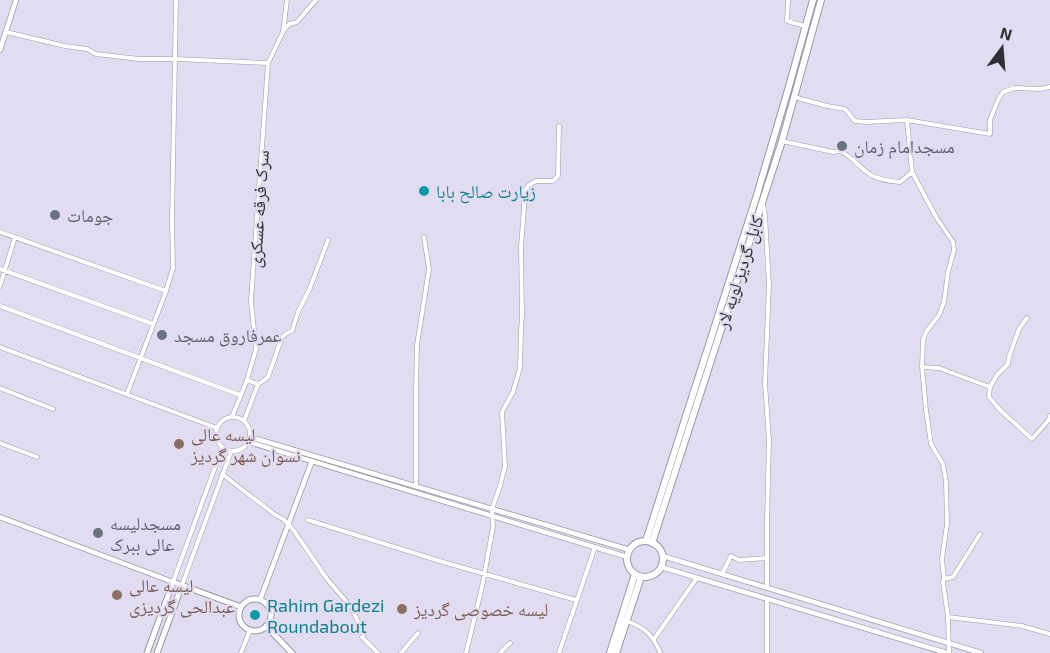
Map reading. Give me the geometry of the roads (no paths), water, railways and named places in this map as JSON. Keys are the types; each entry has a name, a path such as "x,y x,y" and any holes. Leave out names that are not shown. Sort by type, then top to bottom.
{"highway":[{"name":"کابل گردیز لویه لار","path":"649,542 756,198 813,0"},
{"name":"کابل گردیز لویه لار","path":"649,542 782,141 821,0"},
{"path":"649,542 660,550 663,556 661,567 652,575 638,575 628,565 627,557 635,545 649,542"},
{"path":"616,653 627,621 638,575"},
{"path":"610,653 638,575"}],"main road":[{"path":"147,653 173,582 241,607"},
{"path":"157,653 182,585"},
{"path":"249,600 260,600 268,606 271,617 266,626 250,630 239,618 241,607 249,600"},
{"path":"266,626 292,653"}],"street":[{"path":"0,50 16,0"},
{"path":"127,394 173,267 176,0"},
{"name":"سرک فرقه عسکری","path":"232,417 247,380 256,349 251,301 268,63 283,32 287,0"},
{"path":"283,32 289,24 297,22 316,0"},
{"path":"788,0 787,21 806,26"},
{"path":"6,32 87,49 96,54 139,59 268,63"},
{"path":"794,98 845,109 855,121 907,120 990,134 990,120 1003,92 1014,88 1050,87"},
{"path":"661,567 948,653 948,616 942,559 947,524 946,481 943,464 931,444 922,367 923,341 944,302 954,250 953,242 936,217 912,172 907,120"},
{"path":"466,653 494,527 492,509 506,466 502,412 513,392 520,369 524,192 536,181 553,181 558,176 559,126"},
{"path":"782,141 833,153 840,151 852,158 872,176 885,180 900,182 912,172"},
{"path":"762,201 765,215 769,285 765,383 768,440 767,588"},
{"path":"0,232 166,291"},
{"path":"0,286 15,237"},
{"path":"416,486 417,345 429,269 424,237"},
{"path":"244,421 258,384 268,376 282,337 292,331 328,240"},
{"path":"0,269 153,324"},
{"path":"0,306 240,395"},
{"path":"1027,318 1019,329 1008,364 997,375 990,387 989,397 1032,439 1050,416"},
{"path":"0,347 217,428"},
{"path":"922,367 939,368 990,387"},
{"path":"247,380 258,384"},
{"path":"0,388 54,409"},
{"path":"232,417 244,421 249,428 249,440 241,450 231,452 222,448 216,440 217,428 223,420 232,417"},
{"path":"249,440 416,486 630,550"},
{"path":"249,440 627,557"},
{"path":"0,443 37,457"},
{"path":"0,517 173,582 222,448"},
{"path":"182,585 231,452"},
{"path":"260,600 312,461"},
{"path":"222,474 292,528 327,579 351,607 364,634 362,637 378,653"},
{"path":"308,520 576,600"},
{"path":"944,579 953,577 980,534"},
{"path":"559,653 594,547"},
{"path":"663,556 981,653"},
{"path":"722,575 731,556 739,560 767,558"},
{"path":"654,639 697,578"},
{"path":"767,599 767,653"},
{"path":"948,616 1022,626 1050,634"},
{"path":"627,621 641,626 654,639 660,652"},
{"path":"242,653 250,630"},
{"path":"401,653 418,633"},
{"path":"500,653 510,642"}],"place":[{"name":"مسجدامام زمان","path":"842,146"},
{"name":"زیارت صالح بابا","path":"424,191"},
{"name":"جومات","path":"55,215"},
{"name":"عمرفاروق مسجد","path":"162,335"},
{"name":"لیسه عالی نسوان شهر گردیز","path":"179,444"},
{"name":"مسجدلیسه عالی ببرک","path":"98,533"},
{"name":"لیسه عالی عبدالحی گردیزی","path":"117,595"},
{"name":"لیسه خصوصی گردیز","path":"402,609"},
{"name":"Rahim Gardezi Roundabout","path":"255,615"}]}
